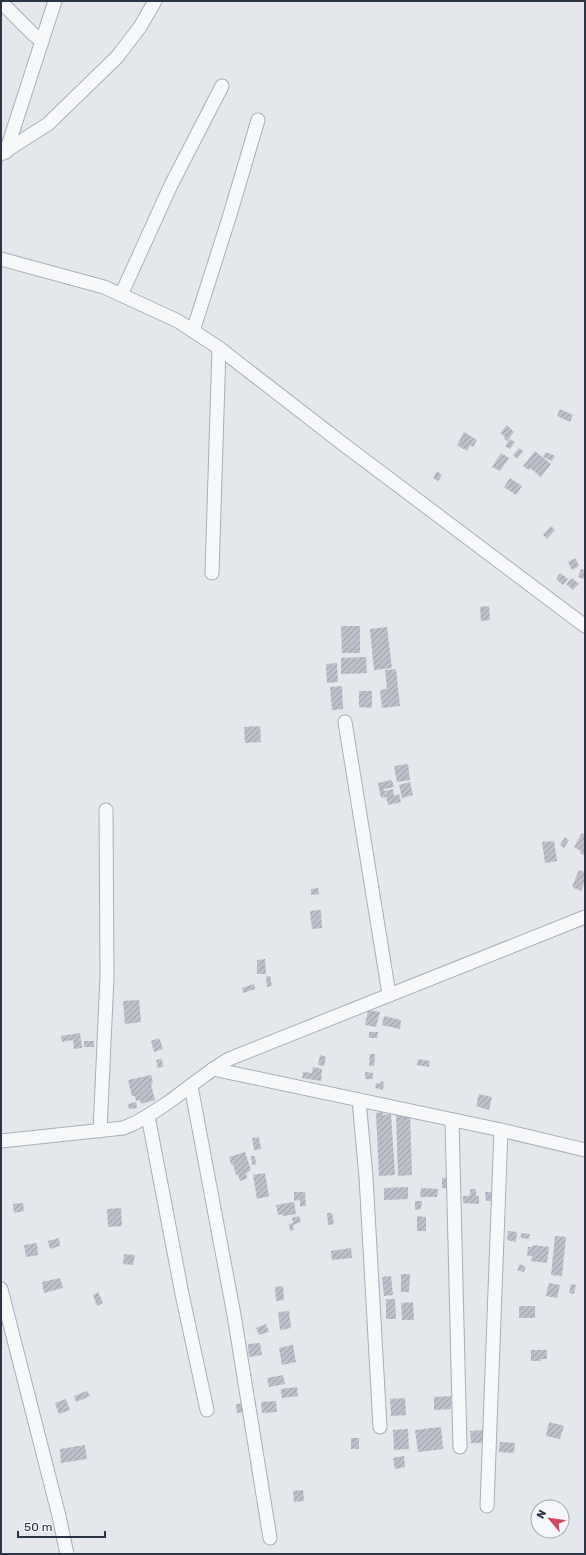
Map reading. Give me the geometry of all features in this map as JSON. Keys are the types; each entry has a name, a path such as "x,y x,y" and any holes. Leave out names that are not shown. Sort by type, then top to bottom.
{"street":[{"path":"4,153 55,1"},
{"path":"4,153 48,124 117,57 140,27 155,1"},
{"path":"1,2 42,41"},
{"path":"121,295 171,185 222,86"},
{"path":"193,331 258,120"},
{"path":"1,259 104,287 178,321 219,348 349,449 585,626"},
{"path":"212,573 219,348"},
{"path":"345,722 390,994"},
{"path":"100,1131 107,977 106,810"},
{"path":"1,1141 100,1131 133,1125 229,1059 585,917"},
{"path":"213,1069 501,1130 585,1150"},
{"path":"191,1086 234,1315 270,1538"},
{"path":"359,1100 366,1177 380,1428"},
{"path":"148,1116 207,1410"},
{"path":"452,1120 460,1447"},
{"path":"487,1506 501,1130"},
{"path":"1,1289 59,1516 67,1554"}],"building":[{"path":"560,409 573,415 570,422 557,416"},
{"path":"507,425 514,432 507,441 500,433"},
{"path":"464,432 477,440 473,447 470,445 467,451 457,445"},
{"path":"510,439 515,442 510,449 505,446"},
{"path":"519,448 523,451 517,459 513,455"},
{"path":"535,451 551,464 541,477 530,468 529,470 523,466"},
{"path":"546,452 555,456 552,461 543,457"},
{"path":"501,453 509,458 500,471 492,467"},
{"path":"437,471 442,475 438,481 433,478"},
{"path":"510,478 522,486 516,495 504,487"},
{"path":"551,526 555,530 547,539 543,535"},
{"path":"575,558 579,566 572,570 568,562"},
{"path":"581,569 585,570 584,579 578,577"},
{"path":"560,573 568,579 563,585 556,579"},
{"path":"572,578 579,584 573,590 566,584"},
{"path":"489,606 490,620 481,621 480,607"},
{"path":"341,626 360,626 360,653 342,653"},
{"path":"387,627 392,668 374,670 370,629"},
{"path":"366,657 367,673 341,674 341,658"},
{"path":"337,663 338,682 327,683 326,664"},
{"path":"396,669 400,706 382,708 380,690 387,689 385,670"},
{"path":"342,686 343,709 332,710 330,687"},
{"path":"359,691 372,691 372,708 359,707"},
{"path":"260,726 261,742 245,743 244,727"},
{"path":"408,764 410,780 397,782 394,766"},
{"path":"392,780 394,787 384,789 386,797 381,798 378,783"},
{"path":"410,782 413,795 402,798 399,785"},
{"path":"393,789 394,796 399,794 401,802 388,805 385,791"},
{"path":"582,833 585,835 585,856 580,853 581,851 574,847"},
{"path":"565,837 569,840 564,848 560,845"},
{"path":"554,841 557,861 545,863 542,842"},
{"path":"579,870 585,872 585,881 581,891 572,887"},
{"path":"318,888 319,894 311,895 311,889"},
{"path":"321,910 322,928 312,929 310,911"},
{"path":"265,959 266,974 257,974 257,960"},
{"path":"270,976 272,986 267,987 266,977"},
{"path":"254,984 255,989 243,993 242,988"},
{"path":"139,1000 141,1022 125,1024 123,1001"},
{"path":"368,1010 380,1012 376,1027 365,1025"},
{"path":"384,1016 401,1020 400,1029 382,1025"},
{"path":"369,1032 378,1032 377,1038 369,1038"},
{"path":"80,1033 82,1048 74,1049 73,1040 62,1042 61,1036"},
{"path":"159,1038 163,1049 154,1052 151,1041"},
{"path":"84,1041 94,1041 94,1047 84,1047"},
{"path":"370,1054 375,1054 374,1066 369,1066"},
{"path":"320,1055 326,1057 324,1066 318,1065"},
{"path":"162,1059 163,1067 158,1068 156,1060"},
{"path":"418,1059 430,1061 429,1067 417,1065"},
{"path":"313,1067 322,1069 321,1081 302,1078 303,1072 312,1073"},
{"path":"365,1072 373,1073 373,1079 365,1079"},
{"path":"151,1075 153,1083 151,1084 155,1100 141,1104 140,1100 136,1101 135,1096 132,1096 128,1080"},
{"path":"381,1081 384,1082 383,1090 375,1088 376,1083 380,1084"},
{"path":"479,1094 492,1097 489,1110 476,1106"},
{"path":"136,1102 137,1108 129,1109 128,1104"},
{"path":"383,1112 383,1115 391,1114 395,1175 379,1176 376,1113"},
{"path":"396,1115 410,1115 412,1175 398,1176"},
{"path":"259,1137 261,1149 254,1150 252,1138"},
{"path":"245,1152 251,1170 246,1173 247,1178 240,1181 238,1175 236,1175 233,1164 231,1165 229,1157"},
{"path":"251,1156 255,1156 256,1165 252,1165"},
{"path":"265,1173 269,1196 257,1199 253,1175"},
{"path":"442,1178 448,1178 448,1188 442,1188"},
{"path":"408,1187 408,1199 384,1200 384,1188"},
{"path":"421,1188 438,1189 437,1197 420,1197"},
{"path":"470,1189 476,1189 476,1196 479,1196 479,1204 463,1203 463,1196 470,1196"},
{"path":"294,1192 305,1192 306,1206 300,1206 300,1200 294,1201"},
{"path":"485,1192 495,1192 495,1201 486,1201"},
{"path":"415,1201 422,1201 421,1209 415,1210"},
{"path":"294,1202 296,1214 283,1216 282,1214 278,1215 276,1205"},
{"path":"23,1203 24,1211 14,1213 13,1204"},
{"path":"121,1208 122,1226 108,1227 107,1209"},
{"path":"327,1213 332,1213 334,1224 328,1225"},
{"path":"299,1216 301,1222 293,1225 294,1230 290,1231 289,1224 293,1223 292,1218"},
{"path":"417,1216 426,1217 426,1231 417,1231"},
{"path":"508,1231 517,1232 516,1242 507,1240"},
{"path":"521,1233 530,1234 529,1239 521,1238"},
{"path":"555,1236 566,1237 562,1276 551,1275"},
{"path":"59,1238 60,1246 50,1249 48,1241"},
{"path":"37,1243 38,1255 26,1257 24,1245"},
{"path":"533,1245 549,1247 547,1263 531,1261 532,1256 527,1256 528,1247 532,1247"},
{"path":"351,1248 352,1258 332,1260 331,1251"},
{"path":"124,1254 135,1255 133,1265 123,1264"},
{"path":"520,1264 526,1267 524,1272 517,1270"},
{"path":"401,1274 410,1274 409,1292 401,1292"},
{"path":"391,1276 393,1295 384,1296 382,1277"},
{"path":"60,1278 63,1288 44,1293 42,1282"},
{"path":"549,1283 560,1285 557,1298 546,1296"},
{"path":"571,1284 576,1285 574,1294 569,1293"},
{"path":"283,1286 284,1300 276,1301 275,1287"},
{"path":"98,1292 103,1303 97,1306 93,1295"},
{"path":"386,1299 395,1299 396,1319 386,1319"},
{"path":"413,1302 414,1320 402,1320 401,1303"},
{"path":"519,1306 535,1306 535,1318 519,1318"},
{"path":"289,1311 291,1328 280,1330 278,1312"},
{"path":"266,1324 269,1332 259,1335 256,1328"},
{"path":"260,1343 262,1355 249,1357 248,1344"},
{"path":"293,1345 296,1362 282,1365 279,1348"},
{"path":"531,1350 547,1350 547,1359 541,1359 541,1361 531,1361"},
{"path":"283,1375 285,1384 269,1387 267,1378"},
{"path":"297,1387 298,1396 282,1398 281,1389"},
{"path":"87,1391 90,1396 76,1402 74,1396"},
{"path":"451,1396 451,1409 434,1410 434,1397"},
{"path":"405,1398 406,1415 391,1416 390,1399"},
{"path":"66,1399 70,1410 59,1414 55,1403"},
{"path":"276,1401 277,1412 262,1413 261,1402"},
{"path":"245,1403 246,1412 237,1413 236,1404"},
{"path":"549,1422 564,1426 560,1439 546,1436"},
{"path":"441,1427 443,1449 418,1452 415,1430"},
{"path":"408,1429 409,1449 394,1450 393,1430"},
{"path":"486,1430 486,1443 471,1443 470,1431"},
{"path":"351,1438 359,1438 359,1449 351,1449"},
{"path":"500,1442 515,1443 514,1453 499,1452"},
{"path":"85,1445 87,1459 61,1463 60,1449"},
{"path":"404,1456 405,1467 395,1469 393,1458"},
{"path":"303,1490 304,1501 294,1502 293,1491"}]}
